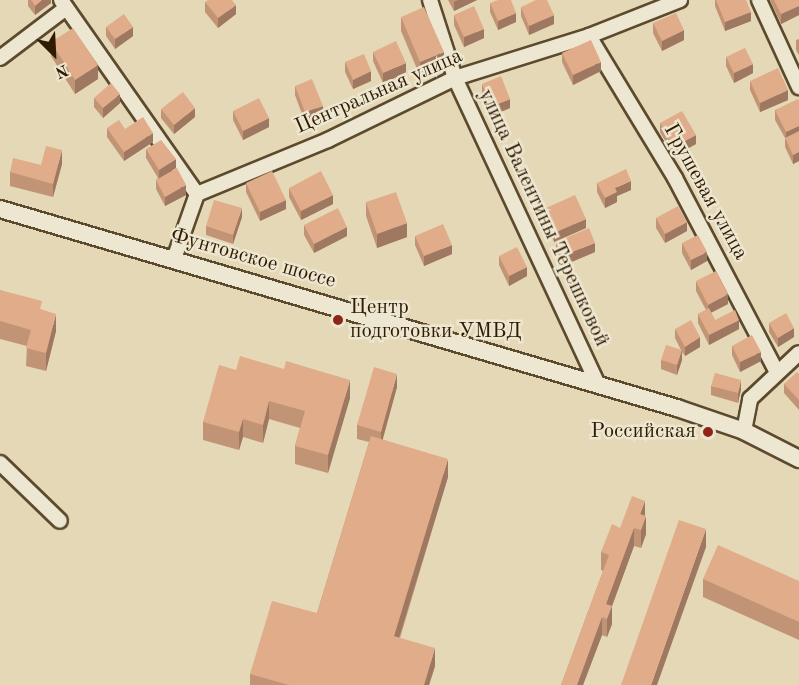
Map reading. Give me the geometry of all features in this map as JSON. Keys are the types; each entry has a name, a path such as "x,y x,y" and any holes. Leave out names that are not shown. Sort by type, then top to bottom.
{"street":[{"name":"улица Валентины Терешковой","path":"430,0 455,78 598,384"},
{"name":"Центральная улица","path":"197,194 328,140 455,78 589,36 680,0"},
{"path":"759,0 799,87"},
{"path":"0,58 64,4 197,194 174,259"},
{"name":"Грушевая улица","path":"589,36 675,178 777,372"},
{"name":"Фунтовское шоссе","path":"0,209 598,384 744,431 799,459"},
{"path":"744,431 750,399 799,353"},
{"path":"0,463 60,521"}],"building":[{"path":"31,0 42,0 35,6"},
{"path":"232,0 236,5 218,18 205,2"},
{"path":"498,0 511,0 516,13 498,21 490,3"},
{"path":"536,0 547,0 554,15 529,26 521,7"},
{"path":"716,0 746,0 751,12 725,22"},
{"path":"774,0 799,0 799,6 781,14"},
{"path":"474,6 484,29 464,37 454,15"},
{"path":"424,7 444,52 420,62 401,17"},
{"path":"676,13 684,30 662,41 653,23"},
{"path":"124,14 133,27 115,39 106,27"},
{"path":"73,28 98,65 75,80 51,42"},
{"path":"591,40 601,62 573,75 562,53"},
{"path":"396,41 406,63 383,73 373,52"},
{"path":"745,48 753,64 734,73 726,57"},
{"path":"364,54 371,71 353,80 345,62"},
{"path":"778,68 788,90 760,103 750,81"},
{"path":"501,76 510,99 491,107 482,84"},
{"path":"312,79 323,106 305,112 295,86"},
{"path":"111,83 120,94 103,108 94,98"},
{"path":"183,92 195,108 174,125 161,109"},
{"path":"259,98 269,118 243,131 233,111"},
{"path":"798,99 799,126 786,132 775,110"},
{"path":"682,111 696,135 674,147 660,123"},
{"path":"143,117 153,133 124,152 107,128 119,120 125,129"},
{"path":"799,131 799,152 793,155 785,138"},
{"path":"161,140 176,159 159,170 146,149"},
{"path":"46,146 62,150 53,184 10,172 13,158 41,165"},
{"path":"177,168 186,185 165,197 156,180"},
{"path":"626,169 631,181 615,188 617,192 605,198 597,183"},
{"path":"272,171 286,200 260,212 246,183"},
{"path":"321,171 333,195 301,211 289,188"},
{"path":"396,192 407,223 377,234 366,202"},
{"path":"575,195 586,219 554,233 544,209"},
{"path":"214,200 242,208 233,235 206,226"},
{"path":"678,206 687,222 665,234 656,218"},
{"path":"338,208 347,227 314,244 304,225"},
{"path":"443,224 452,245 424,256 415,236"},
{"path":"589,228 595,243 562,256 556,242"},
{"path":"698,235 707,252 691,260 682,243"},
{"path":"517,247 527,267 509,276 499,256"},
{"path":"716,271 728,294 708,305 696,281"},
{"path":"0,290 42,301 40,309 56,314 46,353 26,348 31,330 0,321"},
{"path":"709,308 715,320 735,310 739,320 709,335 698,314"},
{"path":"786,313 794,328 778,338 769,323"},
{"path":"691,320 700,337 685,347 675,329"},
{"path":"752,335 761,352 740,362 732,346"},
{"path":"666,345 682,350 677,365 661,360"},
{"path":"240,356 284,369 286,361 350,380 328,455 295,446 305,411 269,401 263,425 243,419 239,432 203,422 219,365 236,370"},
{"path":"374,367 397,374 381,432 357,425"},
{"path":"797,372 799,374 799,400 784,384"},
{"path":"715,373 741,380 738,393 711,386"},
{"path":"371,436 448,459 394,636 435,648 424,685 289,685 250,674 272,601 317,613"},
{"path":"632,496 645,501 640,514 646,516 641,530 634,528 606,604 612,606 607,619 602,617 577,685 561,685 609,555 601,552 612,524 620,528"},
{"path":"679,520 706,529 651,685 621,685"},
{"path":"718,545 799,581 799,622 703,579"}],"place":[{"name":"Центр подготовки УМВД","path":"338,320"},
{"name":"Российская","path":"708,432"}]}
